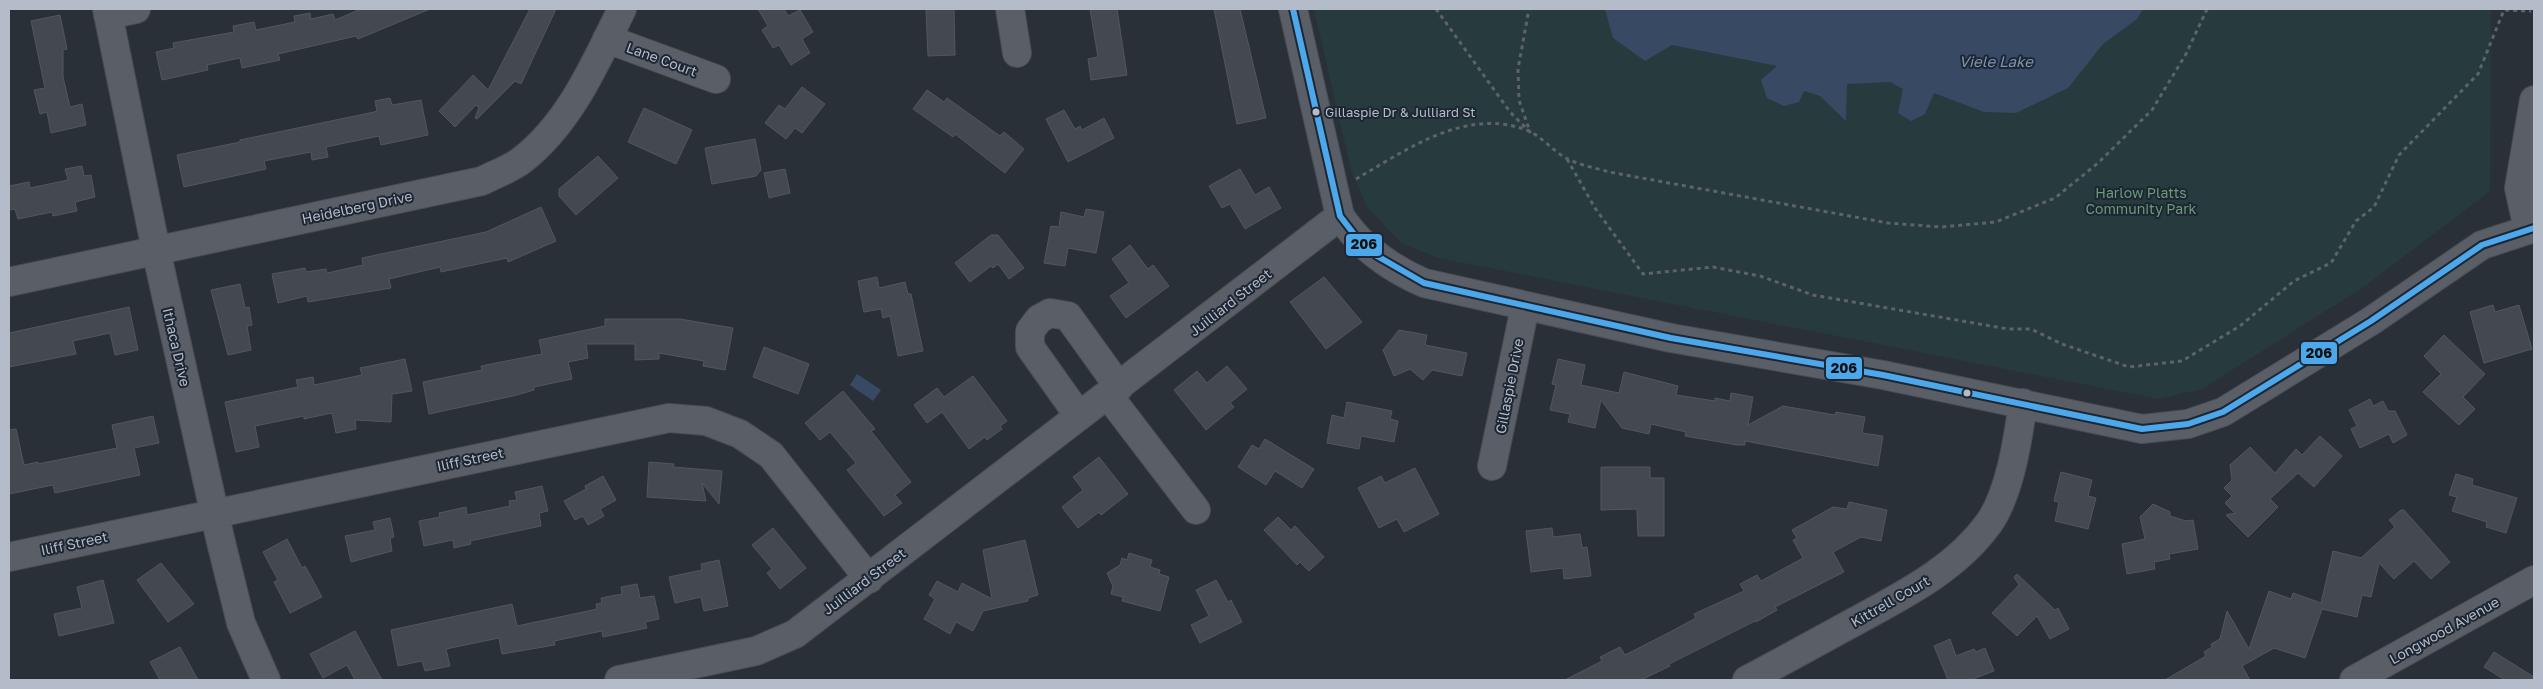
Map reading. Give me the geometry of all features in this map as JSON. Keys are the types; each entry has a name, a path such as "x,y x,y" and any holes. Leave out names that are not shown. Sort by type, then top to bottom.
{"street":[{"path":"107,12 136,9"},
{"name":"Heidelberg Drive","path":"9,282 482,181 521,161 546,140 560,123 608,39 622,9"},
{"path":"1010,9 1017,52"},
{"path":"1293,9 1340,216 1354,237 1389,266 1405,275 1424,283 1671,338 1883,375 2142,429 2188,424 2223,412 2371,321 2482,246 2531,228 2519,188 2534,100"},
{"name":"Ithaca Drive","path":"107,12 156,250 214,513 241,623 266,680"},
{"name":"Lane Court","path":"608,39 716,79"},
{"name":"Juilliard Street","path":"618,680 756,651 795,634 1340,216"},
{"name":"Gillaspie Drive","path":"1492,466 1525,306"},
{"path":"1079,416 1030,347 1030,331 1039,319 1050,313 1068,316 1114,391 1196,510"},
{"name":"Kittrell Court","path":"1747,680 1919,586 1952,562 1989,523 2000,500 2016,453 2023,403"},
{"name":"Iliff Street","path":"9,557 669,418 706,422 740,434 771,455 869,578"},
{"name":"Longwood Avenue","path":"2354,680 2534,580"}],"path":[{"path":"1436,9 1510,112 1530,132 1567,159 1609,172 1888,223 1941,227 1996,222 2055,198 2098,163 2152,110 2186,54 2207,9"},
{"path":"1529,9 1518,69 1520,100 1530,132"},
{"path":"1567,159 1595,208 1643,274 1713,268 1760,276 1813,294 2008,328 2031,329 2062,344 2130,367 2182,362 2240,326 2294,282 2331,263 2356,221 2374,208 2399,155 2478,74 2504,10 2531,11"},
{"path":"1349,183 1414,145 1449,130 1476,124 1504,124 1530,132"}],"green space":[{"name":"Harlow Platts Community Park","path":"1314,9 2491,9 2490,191 2365,286 2202,389 2159,399 1438,258 1400,242 1367,207 1351,170"}],"water":[{"name":"Viele Lake","path":"1605,9 2143,9 2137,19 2103,44 2068,88 2016,113 1984,112 1934,93 1925,114 1911,121 1898,113 1903,89 1890,82 1847,84 1846,121 1820,96 1804,91 1799,102 1784,106 1767,98 1761,80 1777,66 1672,45 1645,61 1613,38"},
{"path":"857,374 881,390 873,401 850,385"}],"building":[{"path":"361,9 430,9 358,39 356,36 278,54 280,60 242,68 240,58 207,65 208,70 162,80 156,52 174,48 173,43 234,32 233,26 254,22 256,30 295,22 294,16 310,13 311,19 333,14 335,20"},
{"path":"530,9 556,9 521,84 515,81 477,119 475,118 479,108 476,105 455,127 439,111 473,75 488,90"},
{"path":"758,9 784,9 788,16 800,10 813,32 802,39 810,53 791,65 779,45 773,48 762,30 768,26"},
{"path":"926,9 954,9 955,55 928,56"},
{"path":"1090,9 1117,9 1127,75 1091,80 1088,59 1098,57"},
{"path":"1214,9 1240,9 1266,118 1237,124"},
{"path":"60,15 67,49 63,50 63,77 70,107 82,104 86,125 51,133 47,112 40,114 34,90 45,88 31,21"},
{"path":"802,87 825,104 802,133 795,128 786,139 765,123 779,105 785,109"},
{"path":"927,90 944,102 947,98 1000,136 1004,132 1024,149 1005,173 955,134 953,137 913,109"},
{"path":"390,98 392,105 421,100 428,135 381,145 379,136 326,147 328,157 312,160 311,152 264,161 266,169 184,187 177,155 374,112 377,111 375,101"},
{"path":"644,108 692,130 676,164 628,142"},
{"path":"1064,110 1075,129 1080,126 1082,130 1104,118 1114,138 1068,162 1046,119"},
{"path":"755,139 761,170 756,176 712,184 705,148"},
{"path":"598,156 618,178 576,215 559,196 559,189"},
{"path":"82,166 84,176 91,175 95,197 75,202 77,211 53,216 52,212 18,219 15,209 9,210 9,186 29,182 30,188 68,180 65,169"},
{"path":"785,169 790,193 769,198 764,173"},
{"path":"1240,169 1255,195 1269,187 1281,208 1245,229 1230,204 1222,208 1209,186"},
{"path":"541,207 556,241 508,262 507,258 441,272 440,267 389,279 391,288 308,302 307,296 278,303 272,274 305,268 306,272 326,269 327,273 363,265 362,258 486,232"},
{"path":"1086,209 1104,212 1096,253 1068,248 1065,266 1044,263 1051,226 1059,227 1061,212 1084,217"},
{"path":"991,235 998,235 1024,268 1009,279 998,264 993,268 991,266 970,282 955,263"},
{"path":"1130,245 1148,269 1153,265 1169,286 1126,318 1110,296 1129,283 1112,259"},
{"path":"877,277 879,288 905,282 908,294 911,294 923,351 898,356 890,316 883,318 881,309 864,312 858,281"},
{"path":"1324,277 1362,322 1326,349 1290,302"},
{"path":"240,284 245,308 249,307 252,325 247,326 251,350 228,355 211,290"},
{"path":"2493,305 2495,312 2519,305 2532,349 2484,363 2470,312"},
{"path":"129,307 138,350 115,355 110,333 73,341 76,354 9,367 9,333"},
{"path":"605,319 680,319 733,328 725,370 703,366 704,361 659,353 659,359 635,360 635,344 586,344 588,358 568,362 572,379 534,387 534,390 513,396 429,414 423,382 482,370 481,366 542,354 539,340 605,326"},
{"path":"1399,330 1427,335 1425,345 1467,353 1462,376 1432,370 1423,380 1410,369 1394,376 1383,350"},
{"path":"2444,335 2485,374 2463,397 2475,409 2459,425 2423,392 2441,374 2424,356"},
{"path":"764,347 809,364 798,394 753,377"},
{"path":"405,359 412,391 392,394 391,422 355,420 356,429 336,433 332,413 304,419 304,416 255,426 259,447 236,452 225,402 298,387 296,380 313,377 314,385 362,375 360,368"},
{"path":"1558,359 1585,365 1581,385 1619,393 1624,372 1678,386 1676,395 1715,401 1715,398 1730,401 1731,393 1753,397 1748,425 1783,406 1835,415 1836,412 1865,417 1862,433 1883,436 1878,466 1745,441 1745,445 1737,445 1685,436 1686,432 1651,424 1649,434 1622,428 1601,400 1595,428 1568,422 1570,414 1550,410 1556,385 1552,384"},
{"path":"1227,366 1247,389 1230,403 1234,407 1206,430 1174,390 1197,371 1207,383"},
{"path":"973,376 1007,421 1000,426 1002,429 987,440 985,437 969,449 942,412 927,423 914,405 937,388 944,397"},
{"path":"843,391 875,429 871,431 911,482 895,495 902,503 884,516 847,470 856,463 830,432 820,440 805,423"},
{"path":"2370,399 2373,406 2383,401 2388,411 2395,411 2407,435 2393,443 2389,434 2360,448 2351,429 2357,426 2349,410"},
{"path":"1347,402 1392,411 1390,419 1398,421 1394,442 1361,436 1359,449 1327,443 1332,415 1344,418"},
{"path":"153,416 159,443 134,448 140,475 55,493 53,485 9,494 9,430 16,429 24,465 38,462 38,464 117,448 112,425"},
{"path":"2320,436 2342,456 2314,487 2298,473 2270,499 2278,507 2248,537 2226,515 2235,513 2225,503 2232,496 2224,488 2232,480 2230,465 2250,447 2275,473 2296,449 2302,455"},
{"path":"1265,439 1314,469 1302,488 1275,471 1266,485 1238,467 1252,445 1259,449"},
{"path":"1099,457 1128,494 1101,515 1099,512 1078,528 1062,507 1083,490 1073,477"},
{"path":"649,462 674,464 673,467 722,471 719,504 702,483 706,501 647,497"},
{"path":"1601,467 1650,467 1650,478 1664,478 1664,536 1638,536 1637,509 1601,510"},
{"path":"1415,468 1439,514 1404,532 1397,519 1379,528 1358,488 1381,476 1385,483"},
{"path":"2061,472 2092,480 2088,496 2096,498 2088,529 2055,521 2059,502 2054,501"},
{"path":"2456,474 2473,479 2472,485 2517,498 2506,533 2486,527 2487,522 2452,511 2457,497 2449,495"},
{"path":"603,476 616,500 600,509 604,516 588,525 583,516 575,520 564,501 586,489 585,486"},
{"path":"542,486 548,511 539,513 541,526 470,541 471,544 454,548 453,540 424,546 419,521 440,517 439,513 466,507 467,515 510,506 509,501 517,500 515,492"},
{"path":"1849,502 1887,510 1881,541 1861,537 1833,552 1844,572 1775,607 1777,610 1756,622 1669,664 1670,666 1641,680 1565,680 1602,661 1600,657 1620,647 1625,655 1696,618 1694,614 1744,591 1740,584 1757,575 1761,581 1803,558 1793,540 1797,538 1792,530 1833,507 1847,509"},
{"path":"2153,504 2170,512 2170,516 2186,521 2193,520 2198,549 2169,554 2170,559 2154,562 2155,569 2127,574 2122,544 2145,539 2140,517"},
{"path":"2401,510 2404,510 2450,562 2431,579 2414,561 2394,579 2379,563 2371,597 2362,595 2357,617 2322,609 2305,658 2274,648 2242,666 2250,680 2165,680 2206,656 2204,652 2212,647 2211,644 2220,639 2227,611 2249,649 2269,591 2291,599 2293,593 2321,603 2333,551 2361,558 2395,527 2389,520"},
{"path":"1278,517 1291,530 1295,526 1324,557 1309,571 1300,562 1297,565 1264,530"},
{"path":"390,518 394,537 390,538 392,551 351,562 345,536 375,530 373,522"},
{"path":"773,528 806,568 780,589 767,573 772,569 752,545"},
{"path":"1552,528 1553,537 1580,534 1582,548 1587,547 1591,576 1564,579 1563,568 1531,572 1526,531"},
{"path":"287,539 302,568 305,566 322,597 290,613 274,582 278,580 263,552"},
{"path":"1025,540 1038,595 1028,598 1028,601 983,611 973,631 956,622 950,634 924,619 935,599 929,595 937,581 958,592 962,583 992,599 983,550"},
{"path":"1129,553 1152,560 1150,567 1160,570 1159,574 1169,577 1160,611 1122,601 1123,597 1111,594 1113,586 1107,573 1120,565 1122,558 1127,560"},
{"path":"719,560 728,606 704,611 701,597 675,603 669,577 702,570 701,564"},
{"path":"161,563 194,604 168,622 137,580"},
{"path":"2017,574 2055,610 2058,608 2069,629 2050,639 2037,616 2017,636 1992,613 2019,585 2014,577"},
{"path":"103,580 114,623 59,636 54,614 82,608 77,587"},
{"path":"1216,580 1228,602 1231,600 1242,622 1200,643 1191,625 1209,616 1196,590"},
{"path":"637,584 640,598 654,596 659,619 645,622 647,628 603,637 602,631 554,641 555,645 502,654 499,638 446,649 450,666 425,671 422,661 398,666 391,630 512,604 517,626 597,609 596,604 602,603 601,598 622,594 621,587"},
{"path":"355,631 382,680 355,680 347,665 323,678 310,654"},
{"path":"1950,639 1956,656 1974,649 1976,652 1985,648 1994,671 1970,680 1948,680 1934,646"},
{"path":"180,647 198,680 160,680 150,662"},
{"path":"2494,652 2534,677 2534,680 2505,680 2484,667"}],"transit line":[{"name":"206","path":"1293,9 1340,216 1357,238 1377,256 1424,283 1671,338 1883,375 2142,429 2188,424 2223,412 2371,321 2482,245 2534,228"}],"place":[{"name":"Gillaspie Dr & Julliard St","path":"1316,112"}]}
